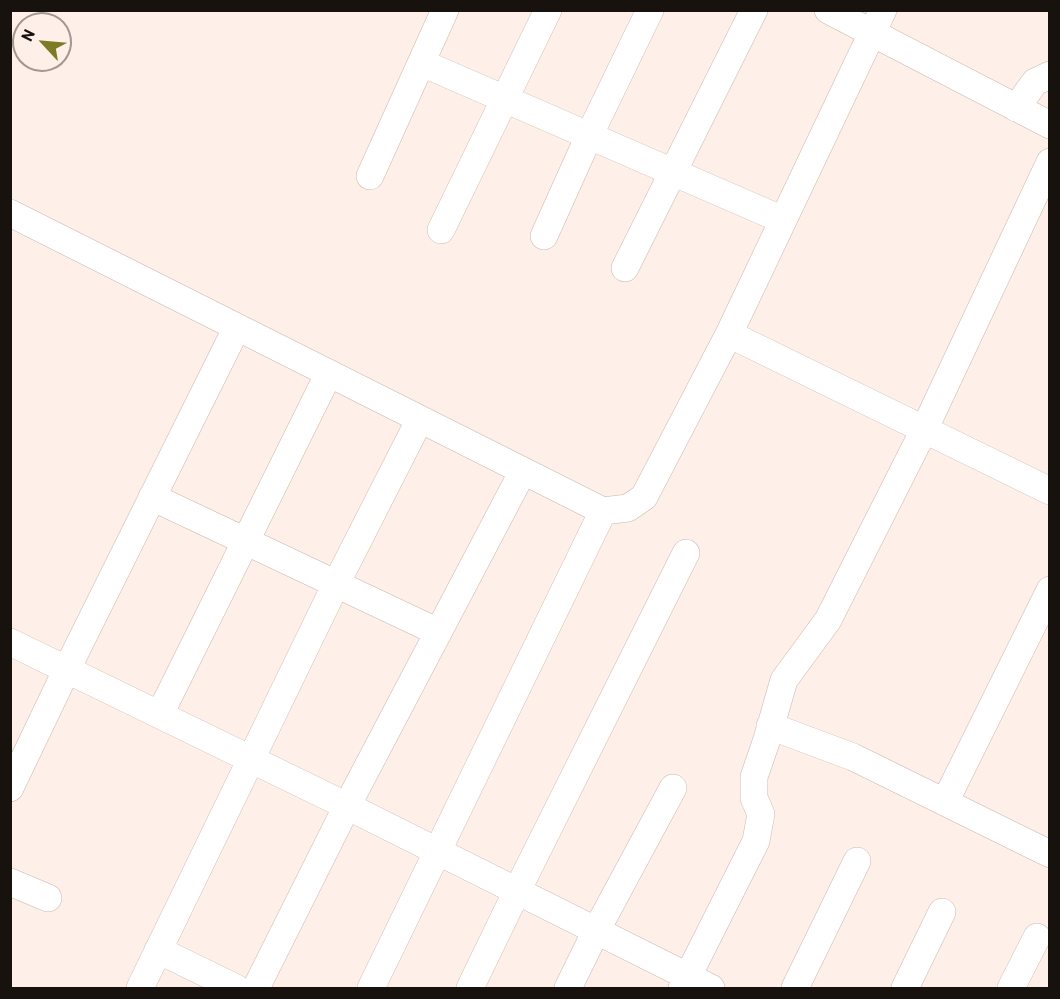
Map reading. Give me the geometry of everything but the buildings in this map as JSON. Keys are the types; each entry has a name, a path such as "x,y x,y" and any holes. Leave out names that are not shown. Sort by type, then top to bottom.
{"street":[{"path":"370,176 445,10"},
{"path":"441,230 548,10"},
{"path":"544,236 650,10"},
{"path":"625,268 754,10"},
{"path":"828,10 878,22 1016,108 1050,125"},
{"path":"10,213 603,511 628,508 644,497 729,334 878,22"},
{"path":"422,63 783,220"},
{"path":"1016,108 1035,82 1050,75"},
{"path":"10,642 439,851 596,931 693,985 756,841 761,814 754,798 754,777 784,680 828,620 924,430 1050,162"},
{"path":"10,788 237,327"},
{"path":"729,334 1050,491"},
{"path":"160,714 329,373"},
{"path":"140,988 336,584 420,419"},
{"path":"256,988 347,806 523,471"},
{"path":"152,497 438,632"},
{"path":"371,988 603,511"},
{"path":"470,988 686,553"},
{"path":"945,802 1050,590"},
{"path":"770,726 853,757 1050,854"},
{"path":"568,988 673,788"},
{"path":"795,988 857,861"},
{"path":"10,882 48,898"},
{"path":"905,988 942,912"},
{"path":"1011,988 1037,937"},
{"path":"158,950 236,988"}]}
